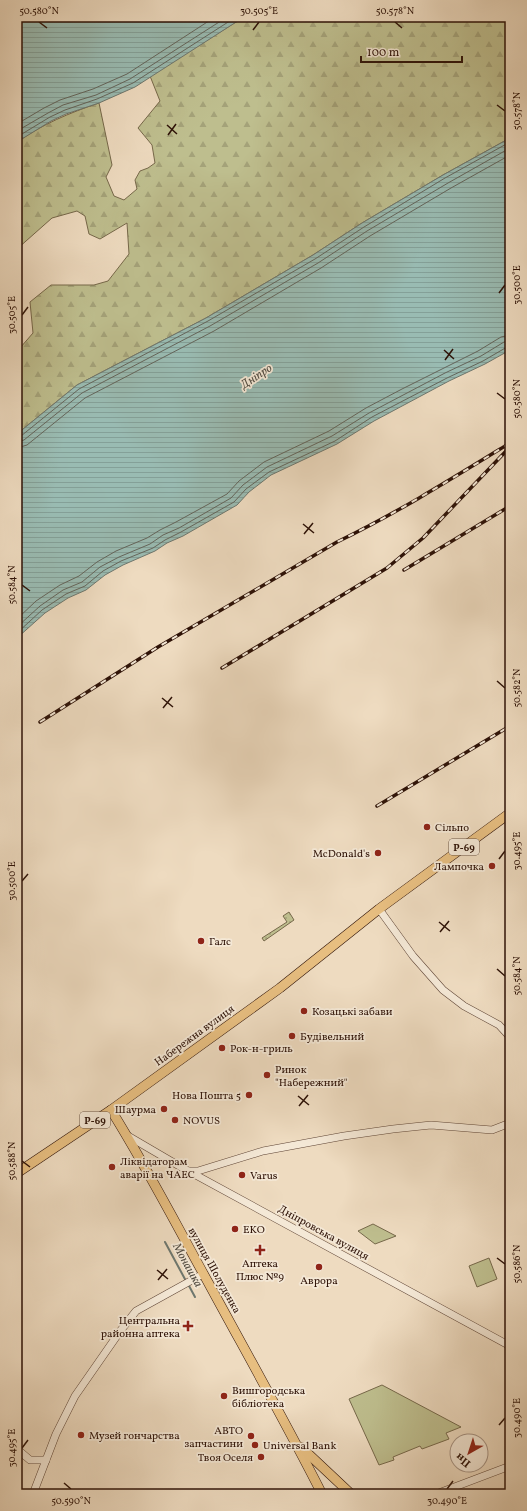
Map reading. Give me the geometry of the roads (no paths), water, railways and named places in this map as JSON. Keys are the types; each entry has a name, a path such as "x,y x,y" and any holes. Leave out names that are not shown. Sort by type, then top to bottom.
{"main road":[{"name":"Набережна вулиця","path":"17,1173 111,1110 280,988 379,909 510,813"},
{"name":"вулиця Шолуденка","path":"111,1110 128,1136 297,1443 322,1494"},
{"name":"вулиця Шолуденка","path":"297,1443 351,1494"}],"street":[{"path":"379,909 413,956 443,990 464,1006 499,1025 510,1038"},
{"path":"187,1170 198,1171 263,1151 393,1129 431,1126 492,1130 510,1123"},
{"name":"Дніпровська вулиця","path":"128,1136 187,1170 510,1346"},
{"path":"33,1494 56,1434 75,1396 120,1330 136,1311 203,1274"},
{"path":"17,1449 30,1460 46,1460"},
{"path":"436,1494 510,1466"}],"water":[{"path":"17,17 244,17 135,87 99,103 66,114 51,121 17,142"},
{"name":"Дніпро","path":"510,138 510,350 374,421 337,444 271,475 249,492 237,505 155,551 123,565 105,575 86,590 68,598 45,613 17,638 17,434 77,385 206,318 313,255 362,223 443,175"}],"waterway":[{"name":"Монашка","path":"165,1242 186,1281"},
{"name":"Монашка","path":"188,1284 195,1297"}],"railway":[{"path":"40,722 158,647 337,542 425,495 510,443"},
{"path":"222,668 387,568 423,538 509,448"},
{"path":"404,570 510,506"},
{"path":"377,806 510,726"}],"place":[{"name":"Сільпо","path":"427,827"},
{"name":"McDonald's","path":"378,853"},
{"name":"Лампочка","path":"492,866"},
{"name":"Галс","path":"201,941"},
{"name":"Козацькі забави","path":"304,1011"},
{"name":"Будівельний","path":"292,1036"},
{"name":"Рок-н-гриль","path":"222,1048"},
{"name":"Ринок \"Набережний\"","path":"267,1075"},
{"name":"Нова Пошта 5","path":"249,1095"},
{"name":"Шаурма","path":"164,1109"},
{"name":"NOVUS","path":"175,1120"},
{"name":"Ліквідаторам аварії на ЧАЕС","path":"112,1167"},
{"name":"Varus","path":"242,1175"},
{"name":"EKO","path":"235,1229"},
{"name":"Аптека Плюс №9","path":"260,1250"},
{"name":"Аврора","path":"319,1267"},
{"name":"Центральна районна аптека","path":"188,1326"},
{"name":"Вишгородська бібліотека","path":"224,1396"},
{"name":"Музей гончарства","path":"81,1435"},
{"name":"АВТО запчастини","path":"251,1436"},
{"name":"Universal Bank","path":"255,1445"},
{"name":"Твоя Оселя","path":"261,1457"}]}
